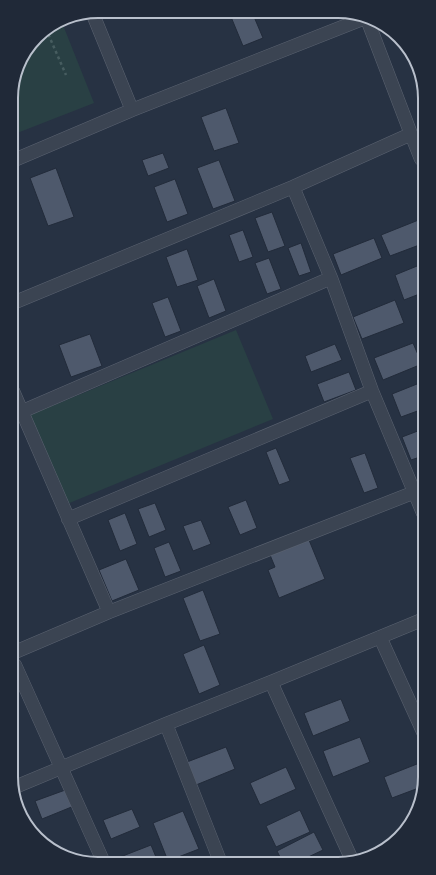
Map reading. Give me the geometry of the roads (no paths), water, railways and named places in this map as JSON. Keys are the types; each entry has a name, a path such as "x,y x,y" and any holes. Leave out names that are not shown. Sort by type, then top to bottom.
{"street":[{"path":"95,18 132,110"},
{"path":"18,158 132,110 359,21"},
{"path":"368,24 418,152"},
{"path":"18,302 293,187 411,134"},
{"path":"293,187 331,278 372,391 418,500"},
{"path":"22,411 331,278"},
{"path":"68,519 372,391"},
{"path":"18,402 109,612"},
{"path":"18,651 109,612 415,492"},
{"path":"19,787 166,724 418,621"},
{"path":"380,637 418,722"},
{"path":"18,672 101,857"},
{"path":"271,682 350,856"},
{"path":"166,724 218,857"}]}
